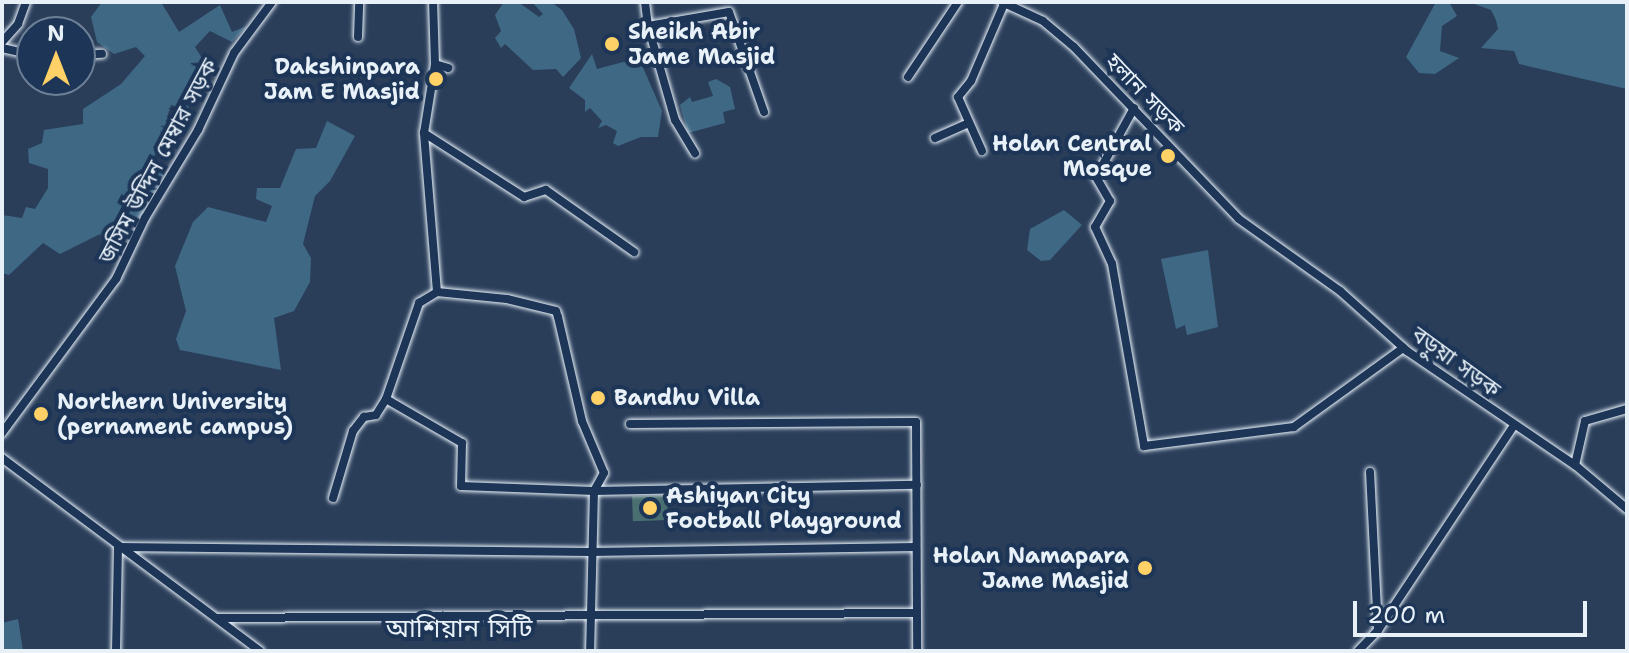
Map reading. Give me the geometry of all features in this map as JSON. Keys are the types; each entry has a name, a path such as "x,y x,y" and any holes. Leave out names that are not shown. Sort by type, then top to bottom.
{"street":[{"path":"2,45 18,24 26,2"},
{"name":"জসিম উদ্দিন মেম্বার সড়ক","path":"2,433 116,279 145,218 198,130 234,53 272,2"},
{"path":"358,37 359,2"},
{"path":"433,2 435,64 424,133 437,292"},
{"path":"645,2 648,26 675,120 695,153"},
{"path":"908,77 958,2"},
{"path":"982,151 958,97 971,81 1003,3"},
{"name":"হলান সড়ক","path":"1003,3 1050,26 1134,108 1216,199 1250,227"},
{"path":"648,26 729,12 744,65 764,112"},
{"path":"96,54 102,54"},
{"path":"435,64 448,68"},
{"path":"1134,108 1096,177 1110,201 1095,227 1112,264 1144,446 1294,427 1403,348"},
{"path":"935,138 968,123"},
{"path":"424,133 524,197 546,190 634,252"},
{"name":"বড়ুয়া সড়ক","path":"1250,227 1340,291 1403,348 1575,465 1627,509"},
{"path":"333,498 353,431 364,417 376,415 386,399 419,303 437,292 507,299 556,311 570,374 604,473 594,491 590,552 590,651"},
{"path":"386,399 462,443 461,486 594,491 917,485"},
{"path":"1575,465 1585,421 1627,409"},
{"path":"630,424 913,421 917,485 917,651"},
{"path":"1358,651 1378,630 1514,425"},
{"path":"2,458 260,651"},
{"path":"1370,472 1378,630"},
{"path":"118,547 590,552 916,547"},
{"path":"116,651 118,547"},
{"path":"217,618 591,618 917,613"}],"green space":[{"name":"Ashiyan City Football Playground","path":"667,495 668,520 633,521 632,496"}],"water":[{"path":"102,2 161,2 179,32 220,5 232,32 247,26 232,42 210,31 195,47 202,58 188,110 171,105 167,117 180,130 167,134 150,163 164,173 141,215 117,240 105,240 100,234 60,254 43,243 9,275 2,273 2,215 22,218 26,207 35,209 48,188 48,169 29,163 28,149 42,143 44,130 83,124 83,109 121,84 145,56 136,47 114,54 97,42 96,16 92,16"},
{"path":"504,2 518,2 539,17 543,14 532,2 551,2 562,10 574,29 581,58 563,77 556,69 533,70 505,44 501,48 495,38 501,31 495,15"},
{"path":"1436,2 1449,2 1457,16 1442,26 1440,51 1459,58 1435,74 1419,73 1406,57"},
{"path":"1469,2 1627,2 1627,89 1519,64 1514,51 1481,48 1498,29 1496,20 1491,10"},
{"path":"592,54 597,69 623,62 641,63 662,111 658,137 641,137 618,146 613,143 617,131 606,125 598,128 602,121 590,108 585,112 585,100 569,88"},
{"path":"716,79 730,87 735,109 723,112 725,123 688,133 680,105 690,97 692,102 713,96 708,82"},
{"path":"327,121 355,136 330,181 315,196 303,244 311,258 310,282 294,311 274,318 281,370 180,350 176,339 186,311 175,266 193,222 208,207 266,222 272,206 256,199 257,188 280,188 296,149 316,148"},
{"path":"1064,210 1082,225 1050,260 1041,261 1027,250 1030,229"},
{"path":"1208,250 1218,327 1187,335 1185,325 1176,329 1161,259"},
{"path":"18,619 23,651 2,651 2,623"}],"place":[{"name":"Sheikh Abir Jame Masjid","path":"612,44"},
{"name":"Dakshinpara Jam E Masjid","path":"436,79"},
{"name":"Holan Central Mosque","path":"1168,156"},
{"name":"Bandhu Villa","path":"598,398"},
{"name":"Northern University (pernament campus)","path":"41,414"},
{"name":"Ashiyan City Football Playground","path":"650,508"},
{"name":"Holan Namapara Jame Masjid","path":"1145,568"}],"district":[{"name":"আশিয়ান সিটি","path":"459,628"}]}
